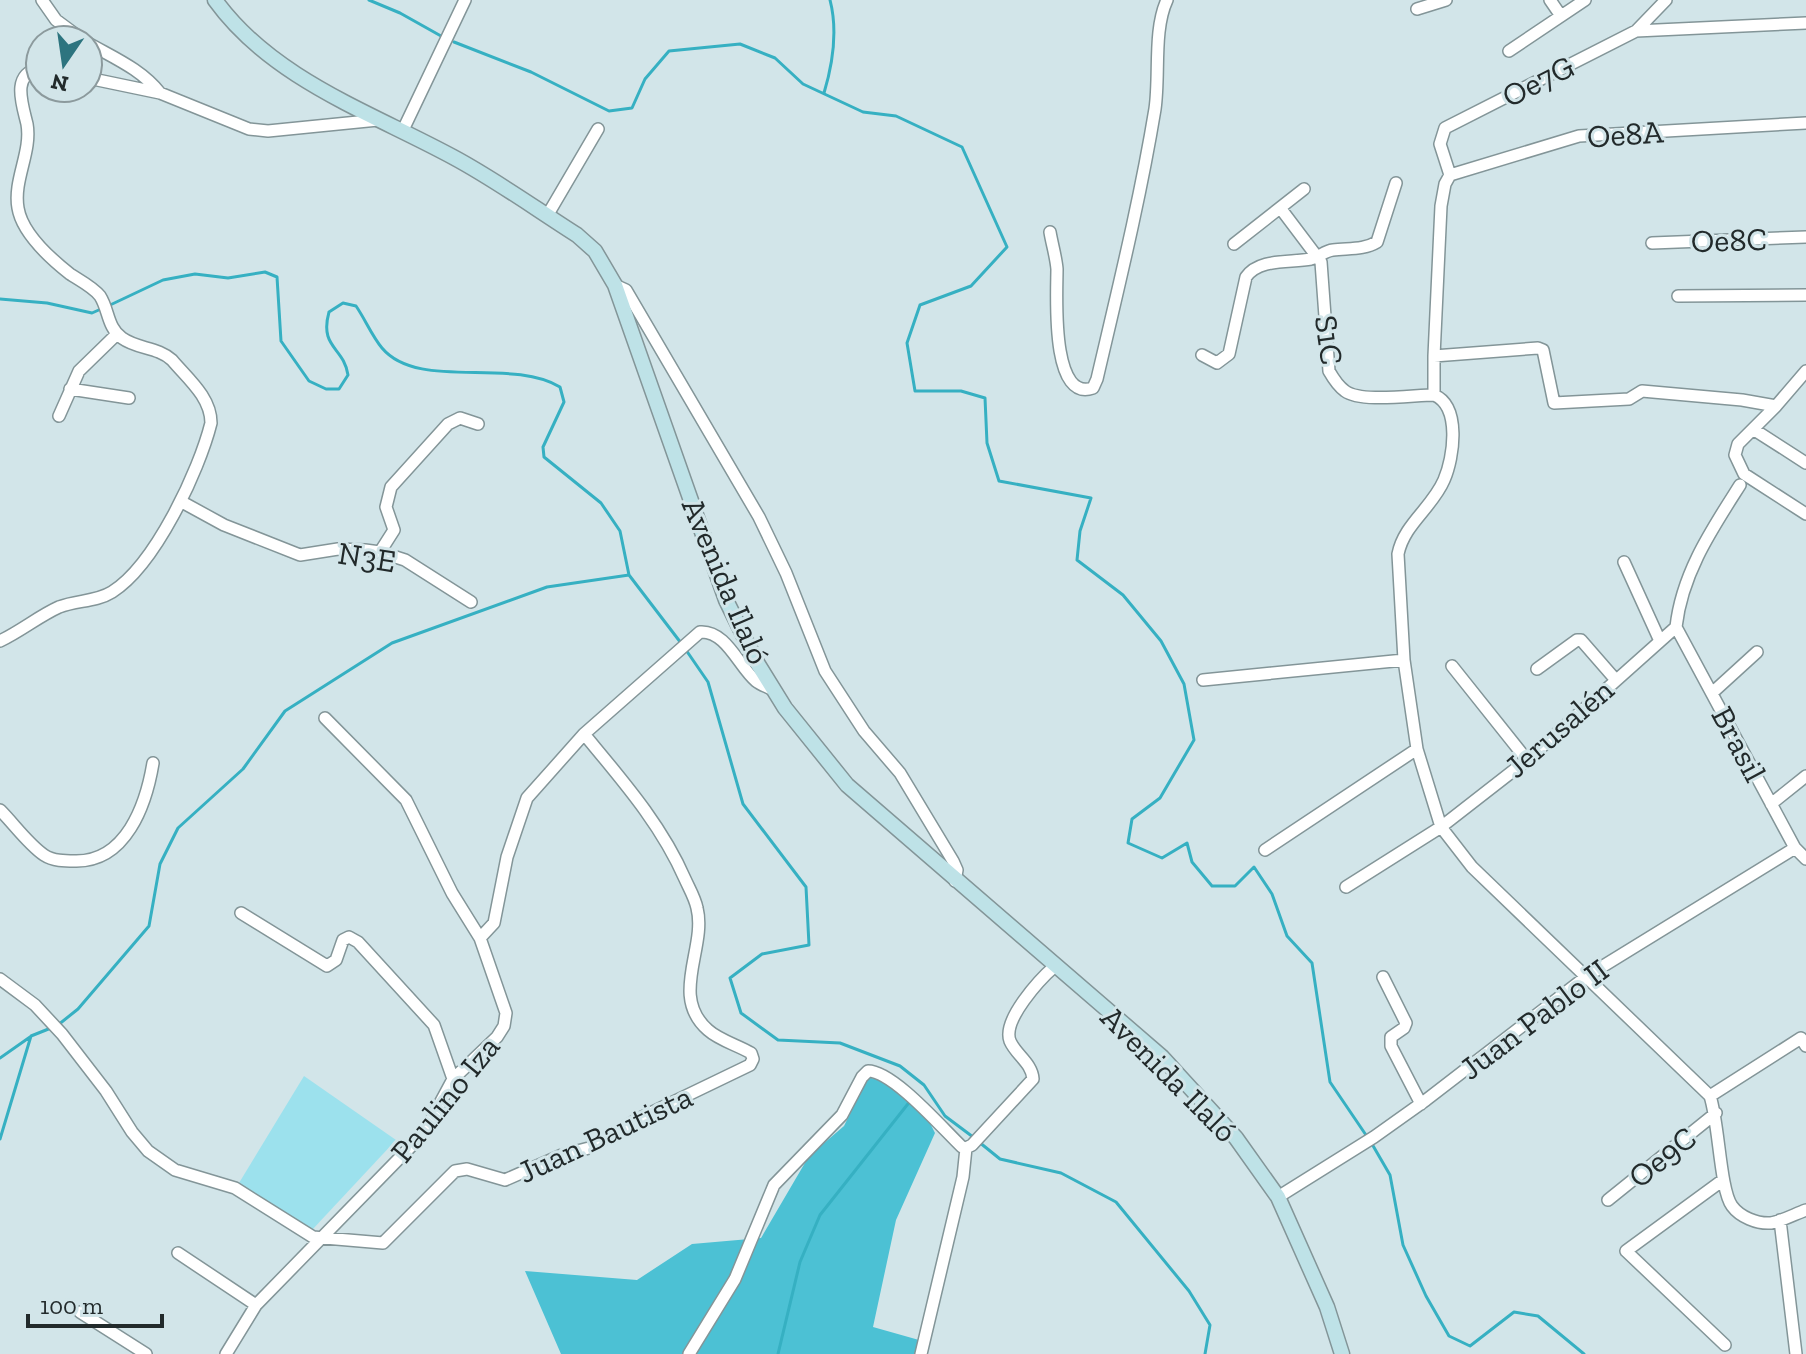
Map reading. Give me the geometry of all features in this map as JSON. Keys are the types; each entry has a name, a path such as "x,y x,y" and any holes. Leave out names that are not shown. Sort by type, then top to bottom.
{"main road":[{"name":"Avenida Ilaló","path":"215,0 238,28 272,58 378,120 457,159 577,235 595,251 615,285 726,600 773,690 802,732 847,785 1162,1057 1236,1138 1278,1197 1327,1307 1342,1354"}],"street":[{"path":"42,0 61,24"},
{"path":"403,130 465,0"},
{"path":"1050,232 1057,266 1056,333 1063,361 1075,386 1081,391 1089,390 1097,379 1137,209 1155,108 1161,17 1167,0"},
{"path":"1417,9 1446,0"},
{"path":"1550,0 1561,16"},
{"path":"1509,51 1585,0"},
{"name":"Oe7G","path":"1450,175 1440,144 1445,128 1636,31 1666,0"},
{"path":"1636,31 1806,23"},
{"path":"104,52 150,80 160,93"},
{"path":"0,641 63,606 96,599 121,586 142,564 182,502 209,430 211,415 202,395 166,354 136,345 117,334 110,324 101,297 63,268 27,230 18,212 17,191 28,134 20,88 24,77"},
{"path":"104,81 160,93 249,129 268,131 378,120"},
{"name":"Oe8A","path":"1450,175 1579,136 1806,123"},
{"path":"547,216 598,129"},
{"path":"1450,175 1441,206 1434,395 1442,398 1452,412 1451,450 1444,479 1401,540 1398,554 1404,660 1417,749 1441,827 1472,867 1710,1096 1716,1113 1723,1180 1730,1204 1752,1221 1769,1223 1806,1210"},
{"path":"1202,355 1217,363 1224,361 1229,354 1246,277 1252,269 1319,257 1325,251 1369,246 1377,242 1396,183"},
{"path":"1234,244 1304,189"},
{"path":"1281,209 1319,257"},
{"name":"Oe8C","path":"1652,243 1806,237"},
{"name":"S1C","path":"1319,257 1329,371 1336,382 1347,393 1363,397 1434,395"},
{"path":"615,285 626,290 759,517 786,573 825,671 864,731 900,773 953,861 957,870 955,881"},
{"path":"1678,296 1806,295"},
{"path":"59,416 79,371 117,334"},
{"path":"1434,356 1538,348 1543,350 1554,403 1629,399 1642,391 1776,406"},
{"path":"1806,371 1738,444 1735,455 1738,465 1754,481 1806,514"},
{"path":"70,389 129,398"},
{"path":"380,552 394,530 386,507 391,487 448,424 460,418 478,424"},
{"path":"1753,429 1806,463"},
{"path":"1676,627 1697,554 1740,485"},
{"name":"N3E","path":"182,502 224,525 300,555 338,549 380,552 405,560 471,602"},
{"path":"1624,562 1660,641"},
{"name":"Jerusalén","path":"1346,887 1441,827 1527,760 1676,627"},
{"name":"Brasil","path":"1676,627 1795,848 1806,859"},
{"path":"325,718 406,800 452,893 480,938 494,923 507,857 527,798 584,734 700,632 706,631 718,637 755,680 773,690"},
{"path":"1537,669 1581,640 1615,679"},
{"path":"1712,693 1757,652"},
{"path":"1203,680 1404,660"},
{"path":"1452,666 1527,760"},
{"name":"Juan Bautista","path":"0,979 35,1005 62,1034 106,1091 132,1132 148,1151 175,1170 235,1188 313,1237 383,1243 455,1171 467,1169 505,1180 548,1161 589,1148 638,1119 750,1065 753,1059 751,1053 710,1032 699,1021 688,979 697,939 698,909 674,853 640,802 584,734"},
{"path":"1265,850 1417,749"},
{"path":"0,810 44,855 69,861 96,859 110,852 136,818 148,792 153,763"},
{"path":"1771,804 1806,776"},
{"name":"Juan Pablo II","path":"1278,1197 1421,1104 1587,976 1795,848"},
{"path":"241,913 327,966 336,960 343,940 349,937 358,942 434,1025 453,1079"},
{"name":"Paulino Iza","path":"226,1354 256,1305 424,1133 453,1079 497,1037 504,1026 506,1013 480,938"},
{"path":"921,1354 969,1146 1033,1079 1030,1068 1011,1043 1009,1030 1025,998 1055,966"},
{"path":"1383,977 1406,1023 1391,1037 1391,1046 1421,1104"},
{"path":"1710,1096 1804,1040"},
{"path":"689,1354 735,1279 774,1185 842,1115 868,1071 878,1071 939,1127 969,1146"},
{"name":"Oe9C","path":"1608,1200 1716,1113"},
{"path":"1723,1180 1626,1251 1725,1345"},
{"path":"1780,1220 1796,1354"},
{"path":"178,1253 256,1305"},
{"path":"80,1312 146,1354"}],"shaded area":[{"path":"304,1076 396,1140 312,1230 239,1183"},
{"path":"868,1077 893,1085 910,1095 923,1110 935,1133 896,1220 873,1327 919,1340 917,1354 561,1354 525,1271 637,1280 692,1244 761,1238 809,1156 844,1126"}],"waterway":[{"path":"369,0 441,36"},
{"path":"824,93 833,47 834,23 830,0"},
{"path":"454,42 531,72 609,111 632,108 645,79 669,51 740,44 775,58 803,84 863,112 896,116 962,147 1007,247 971,286 920,305 907,343 915,391 961,391 985,398 987,443 999,481 1091,498 1080,531 1077,560 1123,595 1161,641 1184,684 1194,740 1160,798 1132,819 1128,843 1162,858 1187,843 1192,862 1212,886 1235,886 1254,867 1272,894 1287,936 1312,963 1330,1082 1368,1138"},
{"path":"108,306 163,280 195,274 228,278 265,272 277,277 281,341 309,381 326,389 339,389 348,375 327,333 329,312 343,303 356,306 378,343 398,361 441,371 516,374 539,378 560,387 564,402 543,447 544,457 601,503 620,531 629,575 681,643"},
{"path":"0,299 47,303 92,313 101,309"},
{"path":"58,1025 78,1009 149,926 160,864 178,828 243,769 285,711 392,643 547,587 629,575"},
{"path":"686,650 708,682 743,804 806,887 809,945 762,954 730,978 741,1013 778,1040 840,1043 900,1066 924,1085 945,1116 973,1137"},
{"path":"0,1139 31,1036 51,1028"},
{"path":"0,1058 30,1037"},
{"path":"778,1354 800,1262 820,1215 911,1100"},
{"path":"979,1142 1000,1159 1061,1173 1116,1202 1189,1291 1210,1325 1205,1354"},
{"path":"1372,1144 1390,1175 1403,1245 1426,1296 1449,1336 1470,1346 1514,1312 1538,1316 1584,1354"}]}
